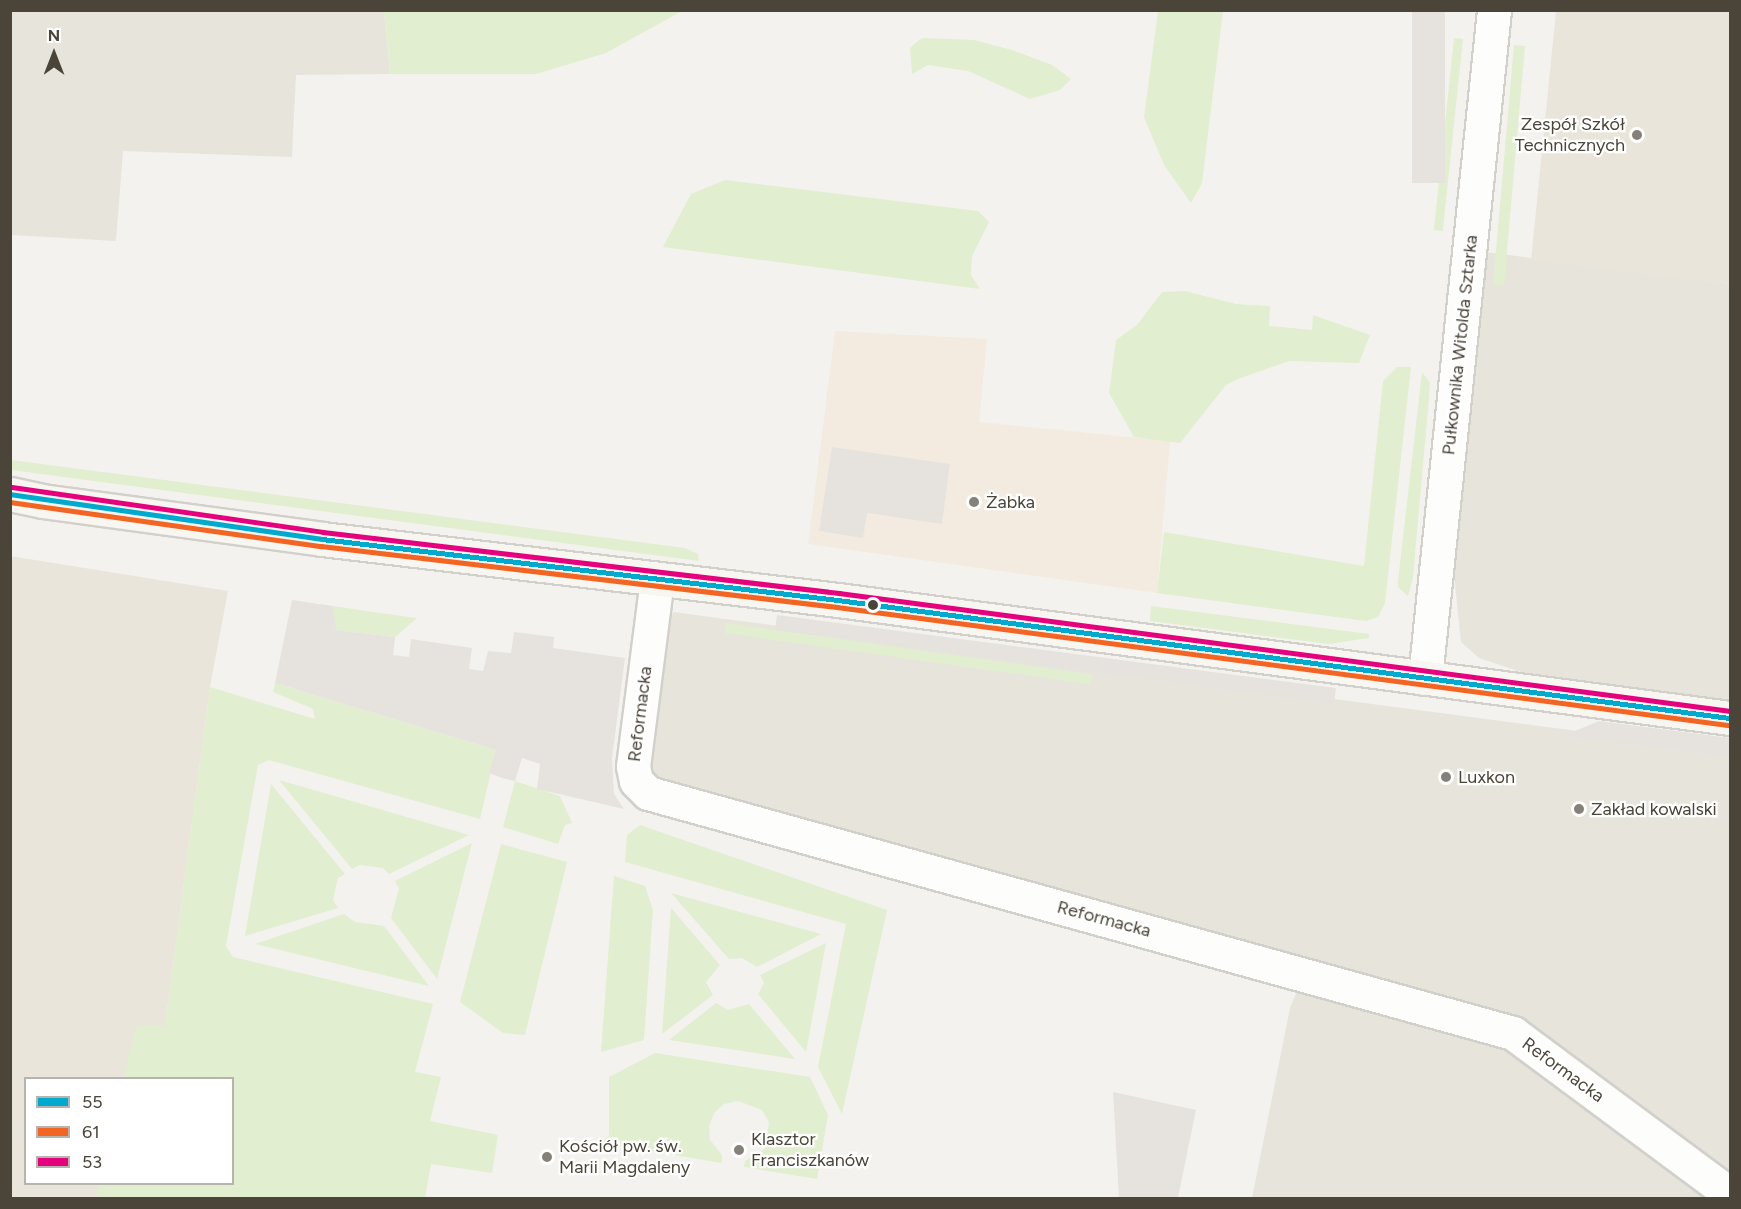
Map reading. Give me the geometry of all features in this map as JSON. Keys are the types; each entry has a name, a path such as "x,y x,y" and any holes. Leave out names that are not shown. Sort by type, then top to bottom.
{"street":[{"name":"Pułkownika Witolda Sztarka","path":"1425,678 1494,10"},
{"path":"10,494 26,501 657,579 1731,718"},
{"name":"Reformacka","path":"657,579 633,766 636,781 648,793 1513,1033 1731,1194"}],"shaded area":[{"path":"10,11 384,11 390,74 296,75 292,157 123,151 116,241 11,235"},
{"path":"1412,11 1445,11 1445,183 1412,183"},
{"name":"Zespół Szkół Technicznych","path":"1556,11 1730,11 1730,284 1531,260"},
{"path":"1486,252 1730,284 1730,700 1521,672 1479,658 1461,642 1454,575"},
{"path":"835,331 987,339 979,422 1170,441 1157,593 808,544"},
{"path":"832,447 950,464 942,524 867,513 863,538 819,531"},
{"path":"10,556 228,591 210,687 158,1077 24,1077 24,1185 144,1185 142,1198 11,1198"},
{"path":"292,600 333,606 336,630 395,637 393,655 409,657 411,639 472,648 469,669 483,671 488,651 511,653 514,632 554,637 553,648 625,658 612,758 614,794 624,809 537,789 540,764 522,758 515,781 502,778 489,773 496,750 275,683"},
{"path":"673,612 1730,751 1730,1177 1523,1028 657,790 648,765 666,632"},
{"path":"777,615 1336,688 1334,704 775,630"},
{"path":"1599,721 1730,738 1730,757 1563,736"},
{"path":"1301,982 1517,1049 1725,1198 1252,1198 1290,1008"},
{"path":"1113,1092 1196,1110 1178,1198 1119,1198"}],"green space":[{"path":"384,10 682,11 606,53 536,74 390,74"},
{"path":"1158,11 1223,11 1202,183 1191,203 1164,165 1144,117"},
{"path":"922,38 974,40 1012,50 1052,65 1071,79 1060,90 1030,99 968,71 928,65 912,74 910,48"},
{"path":"1454,38 1463,39 1443,231 1434,230"},
{"path":"1514,45 1525,46 1504,286 1493,285"},
{"path":"725,180 978,211 989,222 972,256 971,275 980,289 663,247 691,194"},
{"path":"1185,291 1236,304 1270,306 1269,326 1312,330 1313,315 1370,335 1359,363 1289,361 1226,385 1180,443 1134,437 1109,393 1116,340 1137,325 1162,292"},
{"path":"1397,367 1411,367 1385,603 1378,617 1366,621 1157,593 1164,532 1364,566 1383,381"},
{"path":"1422,372 1430,383 1413,578 1408,596 1398,587 1398,581"},
{"path":"11,460 685,548 698,554 699,561 11,470"},
{"path":"333,606 417,618 395,637 335,630"},
{"path":"1151,606 1369,634 1369,638 1329,644 1150,621"},
{"path":"726,623 1092,674 1091,684 725,633"},
{"path":"275,683 496,750 480,819 269,760 258,765 226,946 233,957 433,1004 415,1072 441,1077 430,1121 498,1135 492,1173 431,1164 425,1198 96,1198 99,1185 234,1185 234,1077 124,1077 136,1026 165,1025 210,687 315,719 313,709 273,692"},
{"path":"279,780 469,835 389,874 383,868 360,865 352,869"},
{"path":"515,781 560,796 572,823 565,825 558,844 503,827"},
{"path":"271,784 345,874 338,878 333,900 338,908 245,936"},
{"path":"640,825 887,910 842,1114 818,1067 846,924 625,862 627,835"},
{"path":"472,843 437,979 391,918 399,888 395,881"},
{"path":"501,844 567,862 525,1035 503,1033 460,1002"},
{"path":"614,876 645,886 653,910 644,1040 601,1052"},
{"path":"671,893 821,934 757,967 742,958 729,959"},
{"path":"671,908 720,965 706,982 713,995 662,1034"},
{"path":"344,914 355,922 384,926 429,986 255,944"},
{"path":"826,943 806,1052 758,994 764,983 760,975"},
{"path":"716,1003 728,1010 749,1004 795,1059 669,1040"},
{"path":"655,1053 810,1077 828,1115 817,1179 744,1167 745,1161 765,1149 769,1122 762,1110 738,1101 724,1104 714,1113 709,1126 710,1140 722,1155 722,1163 602,1143 609,1135 609,1077"}],"transit line":[{"name":"53","path":"12,487 323,532 839,593 1730,711"},
{"name":"55","path":"10,494 322,539 838,600 1730,718"},
{"name":"61","path":"10,502 321,546 837,607 1729,725"}],"place":[{"name":"Zespół Szkół Technicznych","path":"1637,135"},
{"name":"Żabka","path":"974,502"},
{"name":"Luxkon","path":"1446,777"},
{"name":"Zakład kowalski","path":"1579,809"},
{"name":"Klasztor Franciszkanów","path":"739,1150"},
{"name":"Kościół pw. św. Marii Magdaleny","path":"547,1157"}]}
